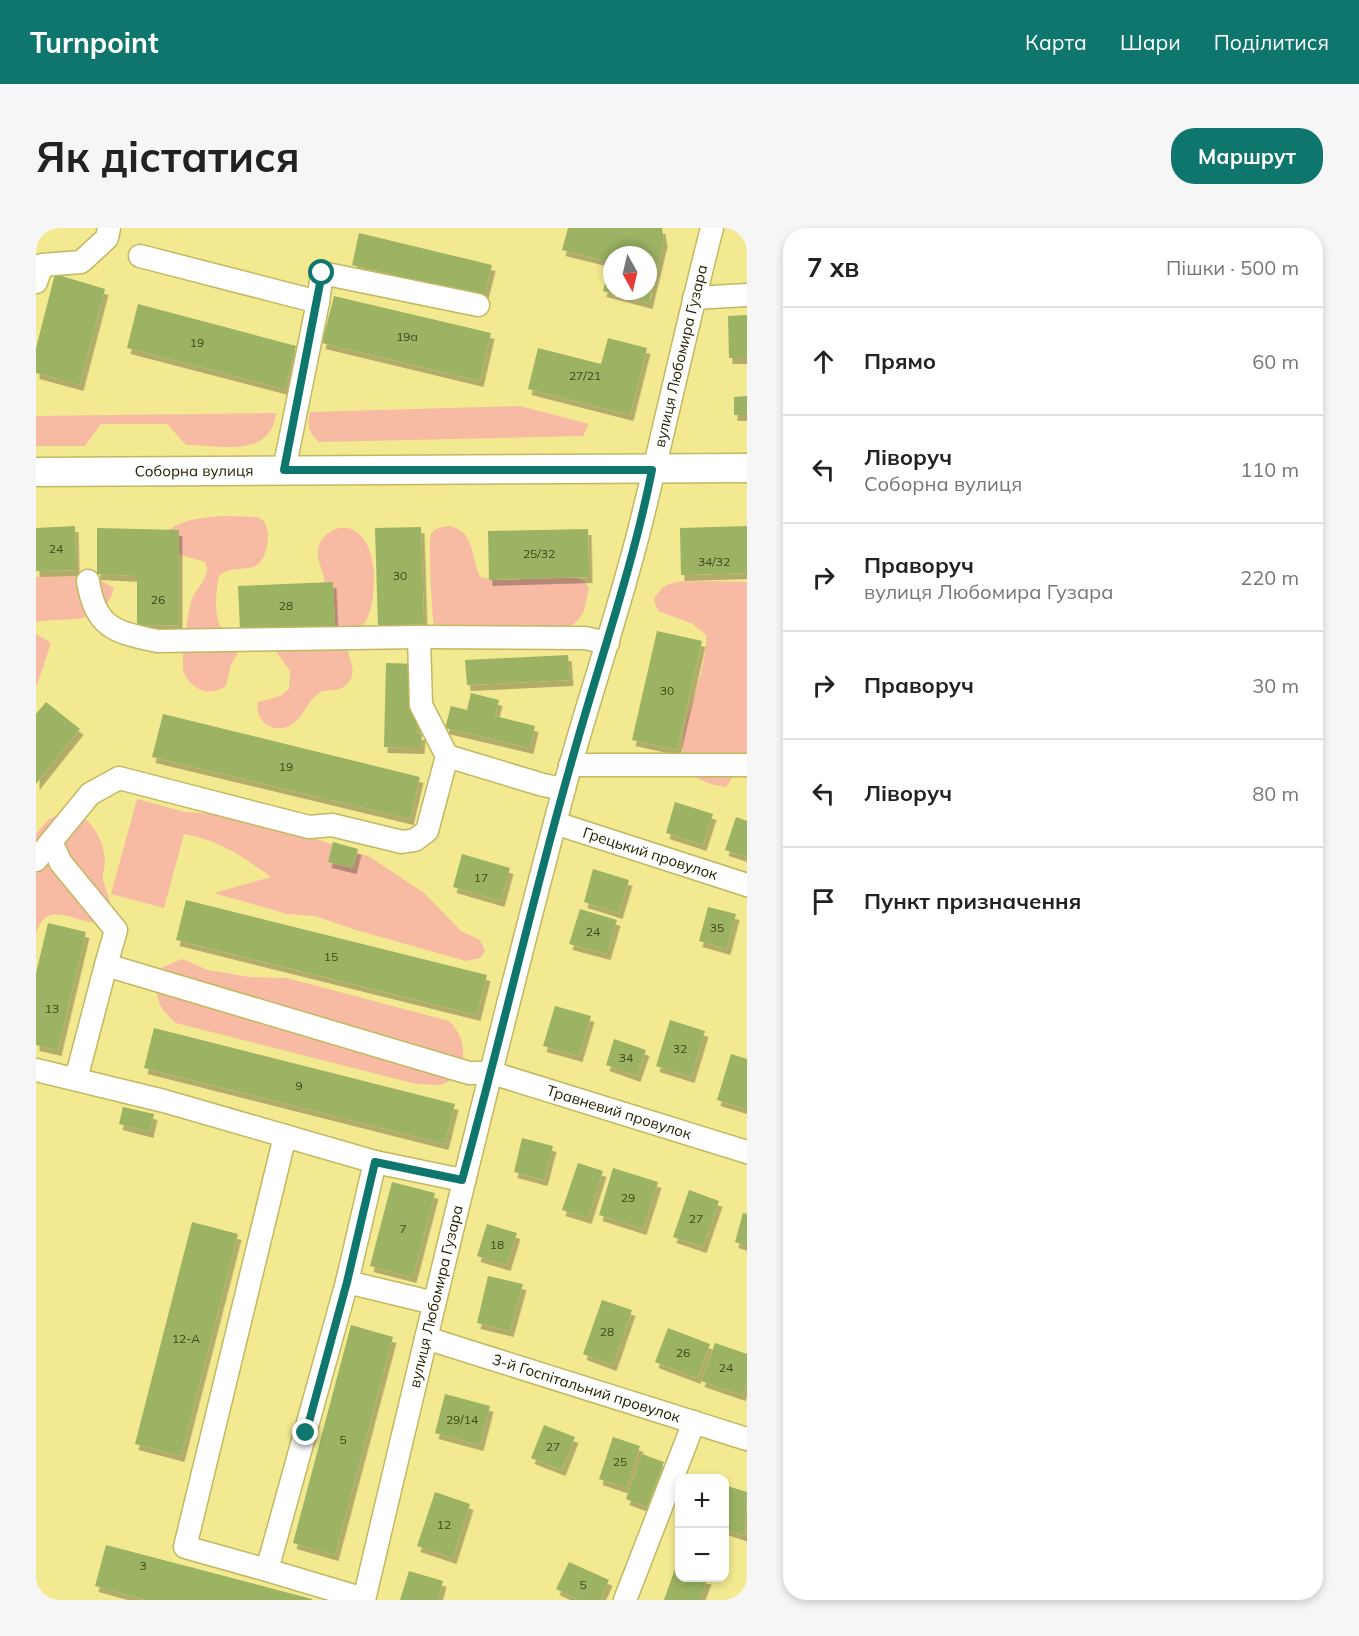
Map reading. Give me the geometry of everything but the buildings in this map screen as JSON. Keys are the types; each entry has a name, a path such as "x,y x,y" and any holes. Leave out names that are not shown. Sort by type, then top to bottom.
{"main road":[{"name":"Соборна вулиця","path":"36,472 747,468"}],"street":[{"path":"36,282 42,264 81,262 107,238 110,228"},
{"name":"вулиця Любомира Гузара","path":"364,1599 462,1180 492,1073 570,765 608,643 642,518 712,228"},
{"path":"140,256 318,302"},
{"path":"284,470 322,273 478,305"},
{"path":"694,298 747,295"},
{"path":"88,581 91,603 100,620 121,633 157,641 419,637 585,638 608,643"},
{"path":"36,860 90,794 119,778 309,827 332,825 402,842 415,840 427,831 447,756 421,705 419,637"},
{"path":"447,756 543,785 564,789"},
{"path":"570,765 747,765"},
{"name":"Грецький провулок","path":"555,823 747,885"},
{"path":"51,842 61,863 116,930 76,1079"},
{"name":"Травневий провулок","path":"106,965 469,1073 492,1073 747,1152"},
{"path":"36,1070 164,1101 375,1162 462,1180"},
{"path":"285,1136 185,1547 364,1599"},
{"path":"267,1570 347,1282 375,1162"},
{"path":"347,1282 434,1303"},
{"name":"3-й Госпітальний провулок","path":"426,1338 747,1439"},
{"path":"625,1600 694,1422"}],"shaded area":[{"path":"520,406 589,424 583,436 319,442 311,432 309,425 310,412"},
{"path":"276,413 272,428 265,437 242,446 186,445 167,424 101,424 85,446 36,446 36,416"},
{"path":"223,516 258,517 264,521 268,536 264,556 260,563 248,568 233,569 219,576 216,610 222,629 238,631 325,584 318,552 321,541 333,530 348,528 355,531 366,542 372,558 374,588 369,613 364,624 351,636 347,644 353,669 351,678 341,688 319,693 311,700 297,721 286,727 268,725 259,716 258,709 258,702 280,696 289,689 290,671 275,650 239,651 231,664 226,686 210,692 199,689 184,673 184,648 190,605 205,577 207,567 205,562 175,553 169,530 187,521"},
{"path":"448,526 457,529 468,539 480,577 505,580 564,577 584,581 589,588 584,611 579,619 568,629 455,649 443,638 434,624 431,595 431,534 441,527"},
{"path":"93,576 114,588 109,601 102,609 83,618 36,622 36,577"},
{"path":"685,581 747,582 747,755 726,787 700,780 687,767 682,749 685,728 699,681 706,635 693,624 658,611 654,600 664,587 671,584"},
{"path":"36,634 51,643 37,685 36,685"},
{"path":"137,799 185,812 213,814 305,835 370,857 424,893 461,931 480,940 485,951 480,958 466,961 315,916 287,914 214,893 271,877 230,850 209,840 184,834 164,908 111,894"},
{"path":"68,810 89,823 102,844 105,861 103,879 110,902 109,912 103,923 55,914 47,917 41,923 36,934 36,834 49,819"},
{"path":"182,959 208,970 249,977 287,978 449,1021 459,1034 463,1046 460,1076 441,1085 416,1084 176,1023 163,1010 157,992 163,967"}],"route":[{"path":"306,1433 347,1282 375,1162 462,1180 492,1073 570,765 608,643 642,518 652,470 284,470 322,273"}]}
